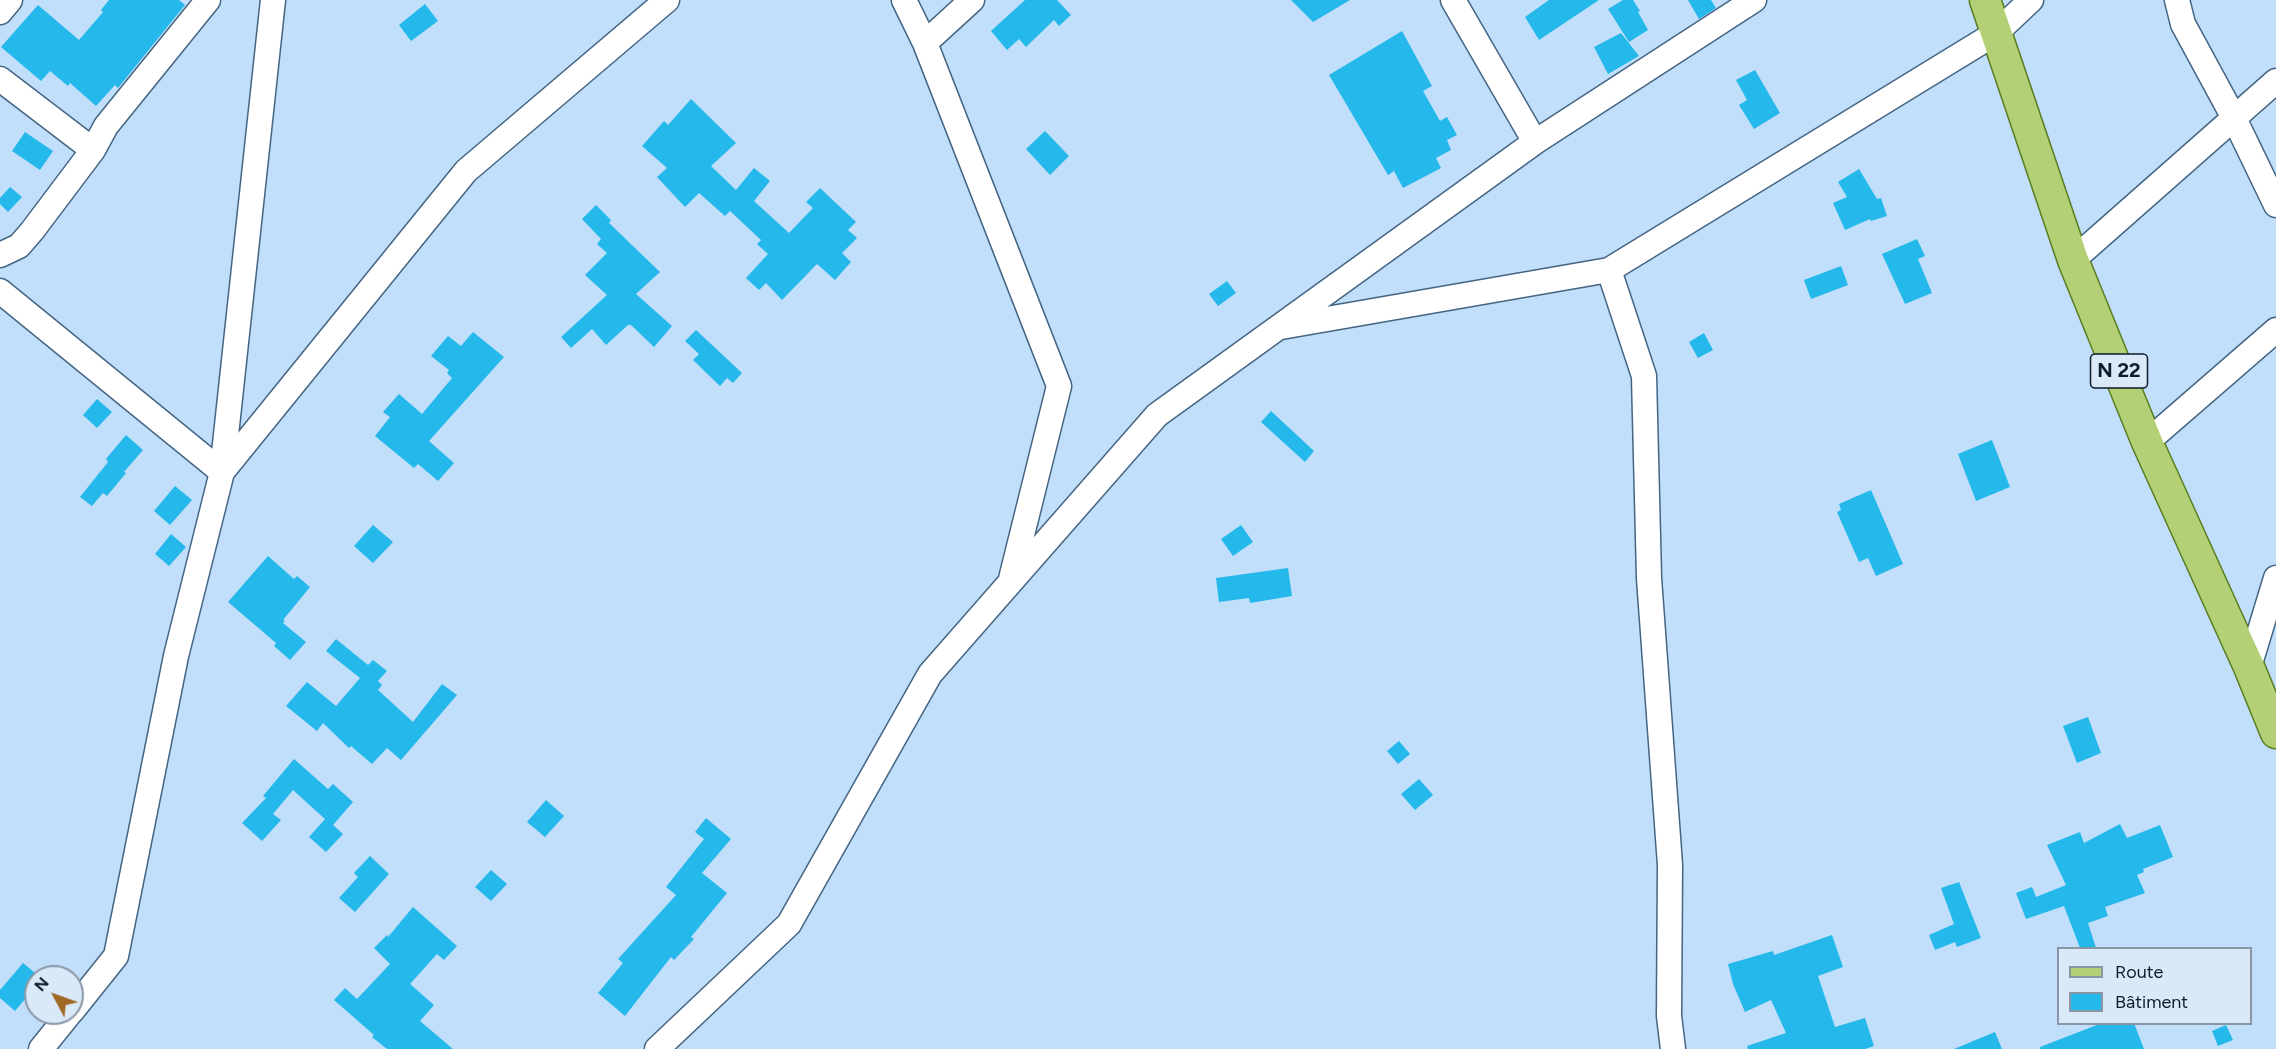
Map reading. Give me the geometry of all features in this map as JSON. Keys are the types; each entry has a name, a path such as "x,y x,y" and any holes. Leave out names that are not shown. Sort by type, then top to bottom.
{"main road":[{"name":"N 22","path":"1985,0 2073,260 2147,442 2249,667 2276,733"}],"street":[{"path":"0,12 10,0"},
{"path":"0,255 19,246 32,231 93,150 106,126 208,0"},
{"path":"84,996 116,956 176,656 222,472 273,0"},
{"path":"222,472 466,171 667,0"},
{"path":"904,0 925,44 1059,386 1010,583"},
{"path":"925,44 972,0"},
{"path":"1453,0 1535,142"},
{"path":"657,1049 789,924 930,674 1157,415 1535,142 1754,0"},
{"path":"1275,328 1609,270 1996,33 2031,0"},
{"path":"2177,0 2183,24 2234,118 2276,206"},
{"path":"0,79 93,150"},
{"path":"2073,260 2276,81"},
{"path":"1609,270 1644,376 1649,579 1670,865 1669,1016 1673,1049"},
{"path":"0,291 222,472"},
{"path":"2147,442 2276,330"},
{"path":"2249,667 2276,578"},
{"path":"41,1049 60,1025"}],"building":[{"path":"109,0 179,0 185,5 118,88 115,85 96,106 70,83 68,86 50,71 41,81 1,47 38,5 79,40 103,12 101,10"},
{"path":"1025,0 1057,0 1071,15 1059,26 1054,20 1026,47 1019,39 1007,50 991,31"},
{"path":"1291,0 1350,0 1313,22"},
{"path":"1549,0 1599,0 1539,40 1525,17"},
{"path":"1623,0 1633,0 1648,30 1629,42 1608,9"},
{"path":"1688,0 1711,0 1716,8 1699,19"},
{"path":"425,4 438,21 411,41 399,25"},
{"path":"1402,31 1432,86 1423,91 1440,121 1447,117 1457,135 1447,140 1451,150 1436,158 1441,168 1403,188 1394,171 1388,175 1329,75"},
{"path":"1621,33 1639,56 1608,74 1594,47"},
{"path":"1755,70 1780,113 1754,129 1739,105 1747,100 1736,80"},
{"path":"691,99 736,143 711,166 736,190 754,168 770,181 754,201 789,233 813,208 806,202 820,188 856,222 848,230 857,238 842,253 851,262 835,280 817,264 782,300 766,283 759,290 746,278 768,254 757,244 761,240 730,211 725,216 699,193 685,207 657,177 667,168 642,146 664,121 668,125"},
{"path":"1045,131 1069,156 1050,175 1026,149"},
{"path":"25,132 53,151 40,170 12,151"},
{"path":"1859,169 1877,199 1881,198 1887,216 1871,221 1870,219 1845,230 1833,203 1847,197 1838,182"},
{"path":"10,187 22,197 8,212 0,204 0,198"},
{"path":"596,205 611,220 609,223 660,272 636,294 672,326 654,347 631,325 628,325 606,345 592,329 571,348 561,337 607,295 585,275 607,253 597,244 601,239 582,219"},
{"path":"1917,239 1925,256 1918,259 1932,293 1905,304 1882,254"},
{"path":"1841,266 1848,285 1811,299 1804,280"},
{"path":"1227,281 1236,293 1218,306 1209,294"},
{"path":"696,330 742,373 733,383 727,378 720,386 693,360 699,354 685,341"},
{"path":"473,332 504,357 429,441 454,463 438,481 418,464 414,468 375,436 390,417 383,412 399,394 422,414 452,378 447,373 449,370 431,356 448,336 461,346"},
{"path":"1704,333 1713,350 1698,358 1689,342"},
{"path":"97,399 112,412 97,428 83,415"},
{"path":"1271,411 1314,451 1305,462 1261,422"},
{"path":"126,435 143,450 107,496 103,493 92,506 80,497"},
{"path":"1992,440 2010,487 1976,501 1958,454"},
{"path":"175,486 192,500 170,525 154,511"},
{"path":"1871,490 1903,564 1876,576 1868,558 1859,562 1837,512 1841,510 1839,504"},
{"path":"373,525 393,542 373,563 354,546"},
{"path":"1241,525 1253,542 1233,556 1221,539"},
{"path":"171,534 186,547 169,566 155,554"},
{"path":"268,556 294,579 297,576 310,587 283,620 285,621 283,623 306,642 290,660 274,646 276,643 228,602"},
{"path":"1288,568 1292,596 1250,603 1249,598 1219,602 1216,578"},
{"path":"336,639 368,665 373,660 387,671 378,681 382,685 378,690 413,722 442,684 457,695 401,760 387,748 372,764 351,746 349,748 323,723 317,731 286,706 307,682 336,706 360,678 326,651"},
{"path":"2088,717 2101,753 2077,763 2063,726"},
{"path":"1399,741 1410,754 1398,764 1387,751"},
{"path":"294,759 328,789 333,784 353,802 333,825 343,834 326,852 309,837 325,819 293,790 273,814 281,820 262,841 242,823 266,798 263,796"},
{"path":"1419,779 1433,795 1415,810 1401,794"},
{"path":"546,800 564,816 545,837 527,822"},
{"path":"706,818 731,839 702,873 727,893 691,937 694,939 674,960 671,957 625,1016 598,993 623,963 618,959 676,895 666,887 704,839 695,832"},
{"path":"2120,824 2127,838 2160,825 2173,857 2143,869 2144,872 2137,875 2145,893 2105,907 2108,916 2088,923 2096,947 2080,947 2064,906 2026,919 2016,893 2032,887 2036,897 2066,885 2047,845 2080,832 2084,843"},
{"path":"370,856 389,874 355,912 339,898 358,877 354,873"},
{"path":"491,870 507,884 491,901 475,887"},
{"path":"1959,882 1981,938 1957,947 1955,942 1935,950 1929,935 1954,924 1941,888"},
{"path":"413,907 457,946 444,960 437,954 410,984 434,1005 420,1021 453,1049 387,1049 334,1000 345,988 357,999 390,964 374,948 387,935 388,937"},
{"path":"1832,935 1843,967 1818,976 1835,1027 1865,1018 1874,1046 1865,1049 1748,1049 1747,1046 1786,1033 1771,1000 1745,1012 1733,984 1728,964 1773,951 1774,955"},
{"path":"23,963 25,965 24,1000 15,1011 0,998 0,990"},
{"path":"2097,1025 2135,1025 2144,1049 2040,1049 2040,1047"},
{"path":"2226,1025 2233,1040 2218,1046 2212,1031"},
{"path":"1995,1032 2002,1049 1954,1049"}]}
